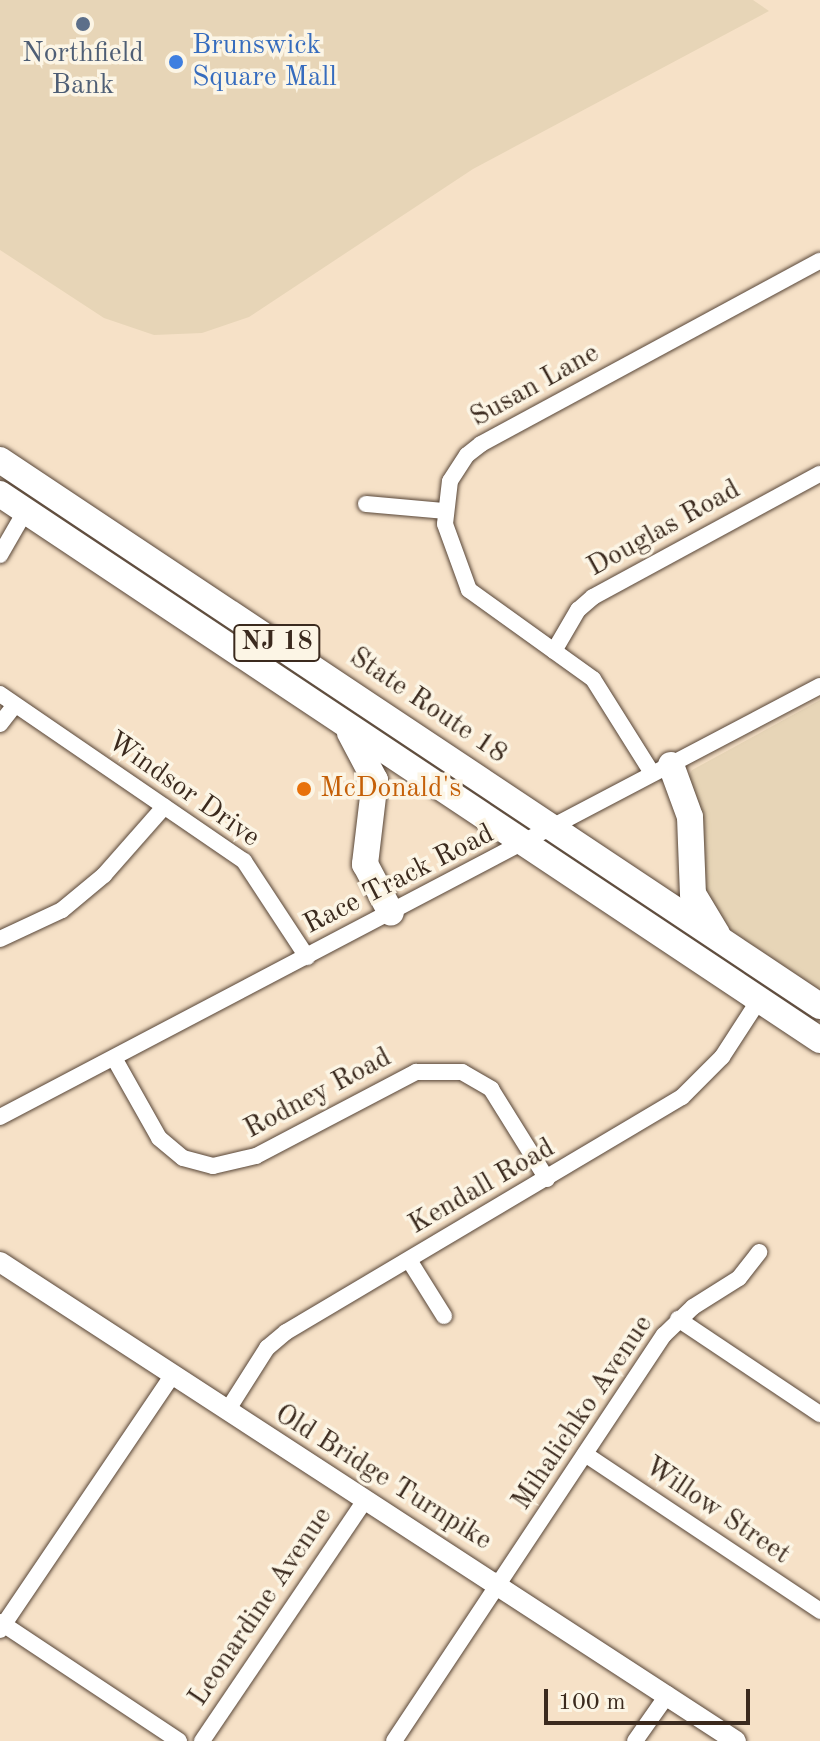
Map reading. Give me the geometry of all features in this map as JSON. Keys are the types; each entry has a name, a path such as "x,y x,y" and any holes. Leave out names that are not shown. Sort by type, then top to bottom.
{"highway":[{"name":"State Route 18","path":"0,460 820,1006"},
{"name":"NJ 18","path":"0,494 349,730 820,1040"},
{"path":"349,730 375,780 365,864 391,913"},
{"path":"661,769 690,817 693,894 721,940"}],"street":[{"name":"Susan Lane","path":"444,511 450,481 467,455 481,444 820,261"},
{"name":"Douglas Road","path":"554,651 578,610 593,597 820,474"},
{"path":"366,504 444,511 469,590 593,679 661,769"},
{"path":"0,555 26,510"},
{"name":"Race Track Road","path":"0,1117 523,845 820,686"},
{"name":"Windsor Drive","path":"0,694 244,861 307,957"},
{"path":"0,724 15,705"},
{"path":"0,939 62,910 104,875 164,807"},
{"name":"Kendall Road","path":"227,1411 267,1348 682,1097 722,1057 759,1000"},
{"name":"Rodney Road","path":"114,1058 159,1138 183,1158 213,1166 244,1162 416,1072 462,1072 491,1089 547,1179"},
{"name":"Mihalichko Avenue","path":"394,1741 678,1319 739,1278 759,1252"},
{"path":"409,1260 444,1316"},
{"name":"Old Bridge Turnpike","path":"0,1262 363,1503 500,1585 736,1741"},
{"path":"678,1319 820,1414"},
{"path":"172,1376 1,1625 179,1741"},
{"name":"Willow Street","path":"585,1454 820,1611"},
{"name":"Leonardine Avenue","path":"202,1741 363,1503"},
{"path":"635,1741 668,1694"}],"shaded area":[{"path":"0,0 753,0 769,11 473,169 249,317 202,333 154,335 104,318 0,250"},
{"path":"820,700 820,990 723,925 707,906 686,782 692,770"}],"place":[{"name":"Northfield Bank","path":"83,24"},
{"name":"Brunswick Square Mall","path":"176,62"},
{"name":"McDonald's","path":"304,789"}]}
